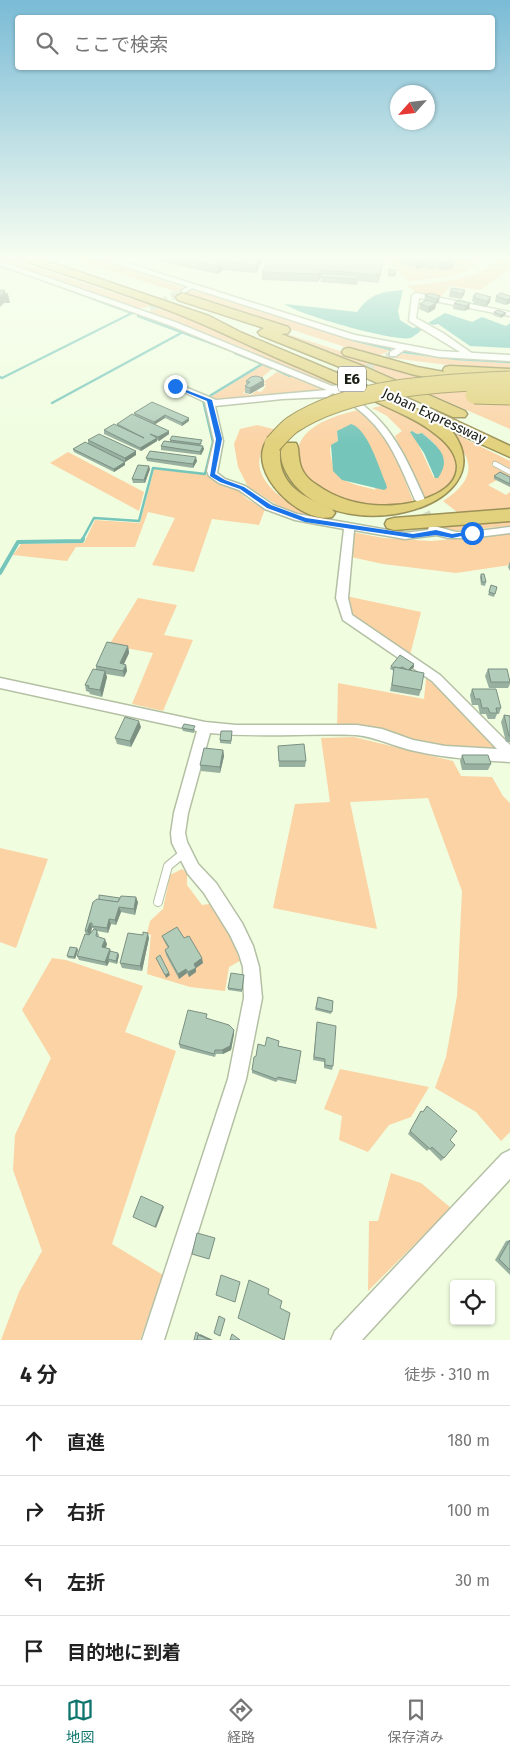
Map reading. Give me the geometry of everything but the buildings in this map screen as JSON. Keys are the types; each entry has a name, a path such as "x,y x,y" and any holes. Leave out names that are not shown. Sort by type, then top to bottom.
{"highway":[{"path":"200,319 239,338 312,367 420,418 440,430 455,443 465,459 465,473 462,480 452,492 427,506 397,511 360,509 332,500 309,488 293,468 281,446 282,432 295,421 338,404 372,396 433,386 510,380"},
{"name":"Joban Expressway","path":"202,319 342,375 510,452"},
{"name":"Joban Expressway","path":"229,319 304,347 510,438"},
{"path":"251,319 344,350 436,375 510,387"},
{"path":"344,350 433,368 510,373"},
{"path":"510,396 434,396 360,406 333,414 311,424 281,446 270,460 271,468 280,483 304,503 326,514 384,524 510,515"}],"street":[{"path":"167,319 335,388 364,410 388,435 420,500"},
{"path":"293,319 330,331 403,348 470,356 510,358"},
{"path":"412,319 470,356"},
{"path":"393,354 403,348"},
{"path":"175,386 215,403 299,394 326,394 335,388"},
{"path":"209,400 219,439 212,474 222,481 242,488 269,507 305,520 405,536 435,531 452,536 510,530"},
{"path":"349,527 342,598 347,617 436,678 510,755"},
{"path":"0,683 205,727 236,730 357,730 382,734 445,752 510,755"},
{"path":"153,1340 237,1079 253,998 251,967 236,929 222,904 193,869 184,853 178,833 181,813 205,727"},
{"path":"344,1340 510,1162"}],"lane":[{"path":"495,464 510,472"},
{"path":"158,902 168,866 184,853"}],"shaded area":[{"path":"164,319 187,319 336,384 327,385 241,347"},
{"path":"258,319 289,319 353,339 352,341 391,350 380,355 345,347"},
{"path":"281,332 368,360 510,391 510,429 373,369"},
{"path":"398,353 458,360 510,363 510,369 448,365 392,358"},
{"path":"262,365 272,369 243,393 251,395 256,391 261,392 266,386 263,385 266,383 263,382 277,372 293,376 327,391 216,401 209,398"},
{"path":"385,405 418,423 449,446 457,459 457,473 448,486 425,500 395,436 402,431 387,416 372,408","holes":["412,431 417,434 422,433 435,444 434,478"]},
{"path":"358,410 369,419 386,441 404,477 414,503 403,506 380,507 346,500 314,486 299,469 298,447 309,431 327,420","holes":["337,431 376,490 348,482 342,479 334,469 330,452 331,446 338,441"]},
{"path":"257,425 277,430 261,452 260,467 263,477 269,486 287,502 316,518 287,511 248,487 238,467 234,444 240,429"},
{"path":"441,427 510,461 510,469 496,462 491,465 510,475 510,487 497,480 488,485 506,495 510,492 510,512 481,514 457,512 443,501 456,492 464,482 468,473 468,464 460,446"},
{"path":"68,452 144,492 139,511 50,463"},
{"path":"154,469 209,475 226,487 238,490 247,499 265,509 259,525 212,519 194,572 152,565 175,518 148,512 135,547 76,547 67,561 13,555 21,544 84,543 95,520 140,523"},
{"path":"510,520 510,526 451,531 434,526"},
{"path":"352,532 384,538 431,541 510,534 510,565 456,573 383,564 351,557"},
{"path":"346,596 421,612 410,655 350,616"},
{"path":"138,598 177,605 164,635 193,640 163,711 132,704 153,653 109,645"},
{"path":"426,678 500,749 498,751 435,746 382,730 337,727 338,683 424,699"},
{"path":"354,737 453,761 461,776 492,777 503,796 510,803 510,1132 501,1141 476,1112 435,1088 446,1057 457,996 462,891 428,798 350,802 377,929 273,908 295,804 330,802 321,738"},
{"path":"0,848 48,859 16,948 0,942"},
{"path":"182,869 187,873 187,885 202,905 210,904 230,935 240,961 229,967 225,991 190,987 147,974 151,935 147,933 150,921 163,909 170,875","holes":["170,952 196,972 189,976 187,973 179,979"]},
{"path":"52,958 66,960 143,986 125,1032 176,1051 112,1244 163,1275 140,1340 1,1340 19,1292 42,1251 13,1170 15,1135 51,1058 22,1010"},
{"path":"340,1069 429,1087 411,1117 389,1125 368,1152 339,1140 342,1116 324,1109"},
{"path":"391,1173 421,1183 451,1208 368,1291 369,1221 378,1221"}],"water":[{"path":"322,319 400,319 413,328 417,327 422,330 410,338 401,338"},
{"path":"436,319 462,319 472,322 479,319 486,319 506,326 510,323 510,348 470,346 438,324 428,323"},
{"path":"351,424 363,433 368,441 386,484 387,488 384,490 342,480 333,471 331,445 338,441 337,431"},
{"path":"412,431 417,434 422,433 438,447 444,464 438,478 435,478 424,453 410,432"}],"waterway":[{"path":"0,377 2,378 121,319"},
{"path":"145,319 182,332"},
{"path":"52,403 182,332"},
{"path":"182,332 230,350"},
{"path":"353,340 390,349"},
{"path":"403,352 457,359 510,362"},
{"path":"235,353 272,368"},
{"path":"208,397 262,364"},
{"path":"277,370 290,376"},
{"path":"82,540 94,518 139,521 153,468 205,474 213,442 203,400"},
{"path":"0,573 18,542 82,541 83,539"}],"tunnel":[{"path":"345,381 393,354"},
{"path":"338,385 348,380"},
{"path":"420,500 433,529"}],"route":[{"path":"175,386 209,400 219,439 212,474 222,481 242,488 269,507 305,520 390,534 413,536 436,532 452,536 472,533"}]}
